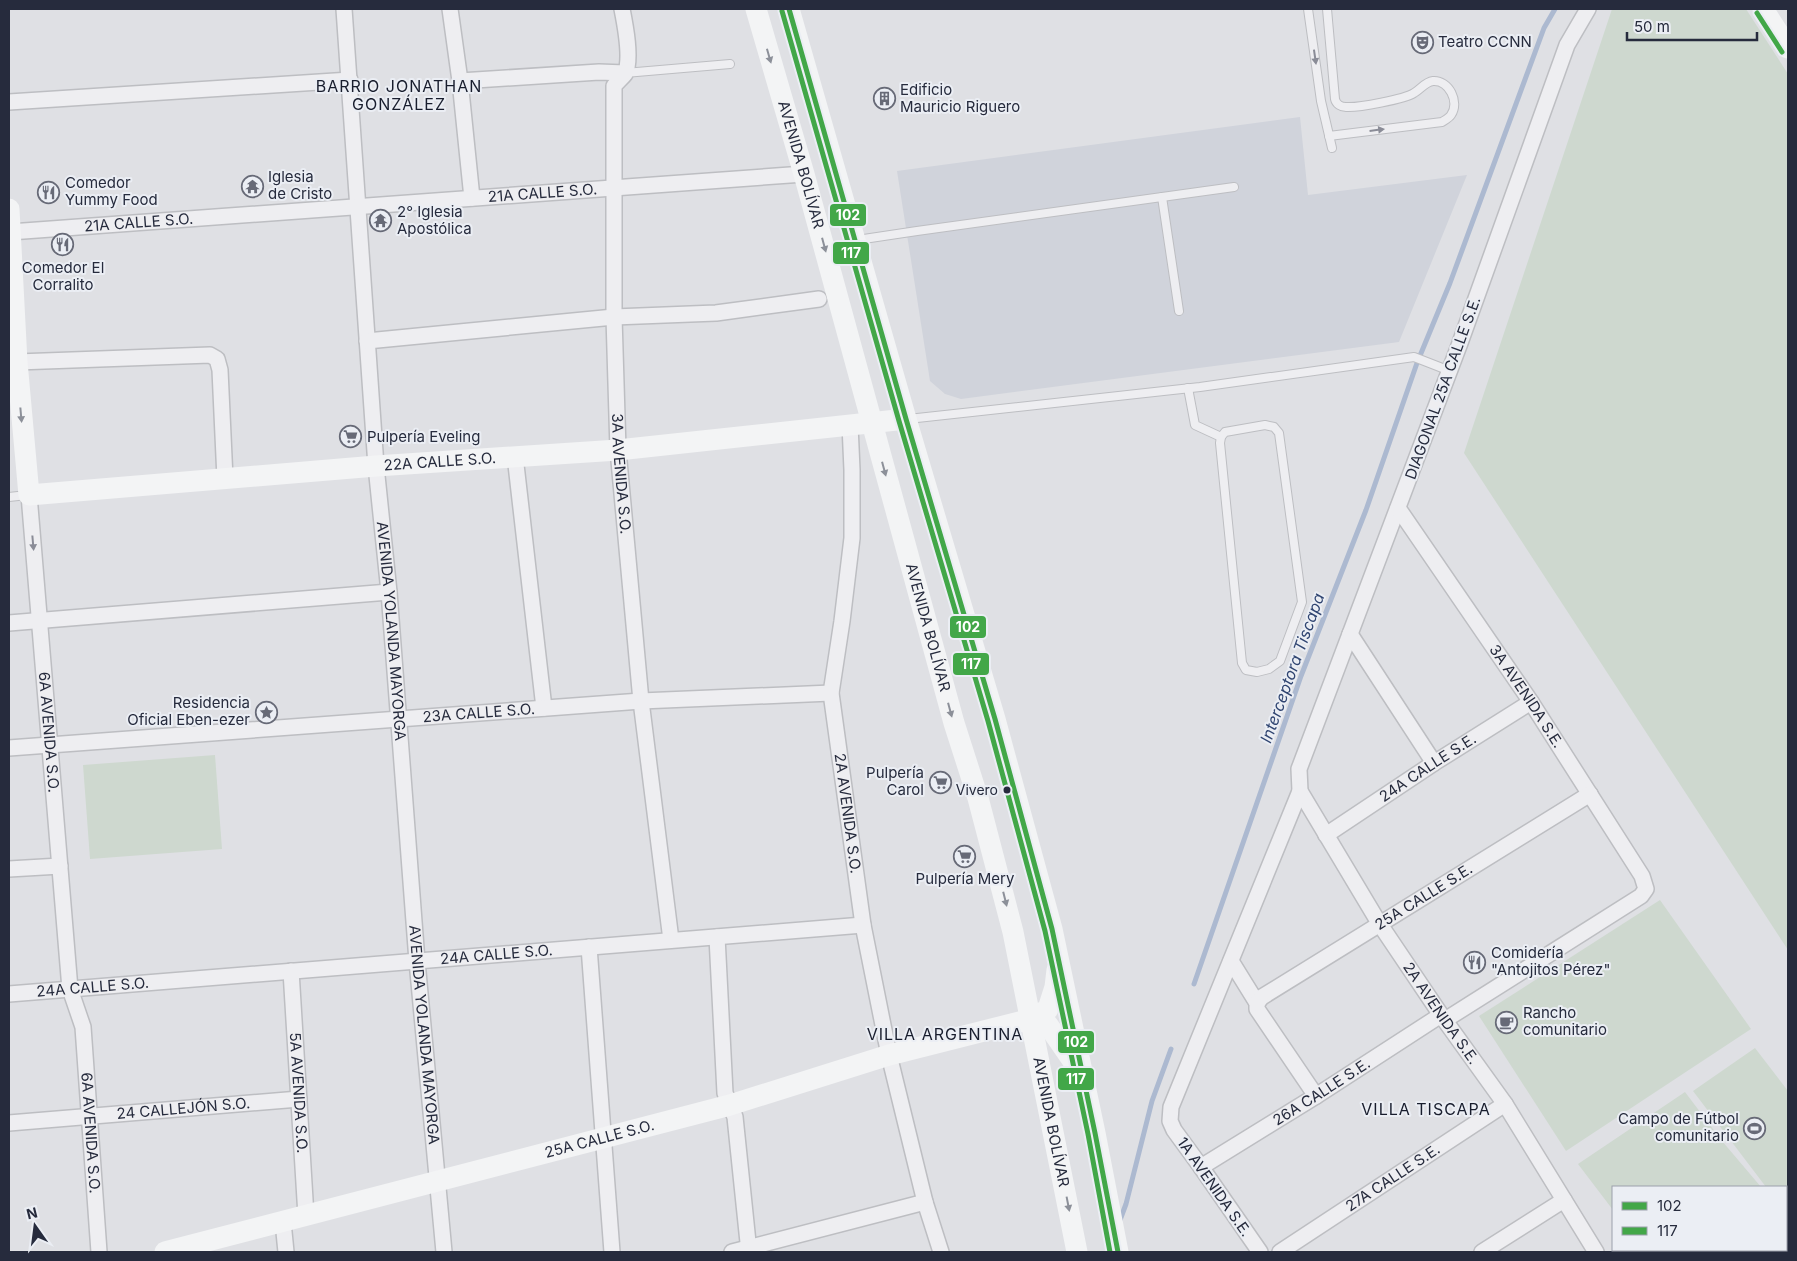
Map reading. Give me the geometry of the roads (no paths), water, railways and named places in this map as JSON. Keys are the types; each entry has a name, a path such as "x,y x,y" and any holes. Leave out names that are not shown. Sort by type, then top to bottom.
{"main road":[{"name":"AVENIDA BOLÍVAR","path":"756,9 804,174 954,723 978,798 1013,932 1077,1252"},
{"name":"AVENIDA BOLÍVAR","path":"789,9 994,719 1052,929 1118,1252"},
{"path":"1763,9 1788,48"},
{"path":"1779,9 1788,22"},
{"name":"6A AVENIDA S.O.","path":"9,209 17,362 15,383 19,496"},
{"path":"850,425 906,419"},
{"name":"22A CALLE S.O.","path":"19,496 376,466 618,450 850,425"},
{"path":"1031,1019 1048,1009 1055,987 1058,959"},
{"path":"1031,1019 1048,1024 1083,1076"},
{"name":"25A CALLE S.O.","path":"165,1252 730,1105 889,1055 1031,1019"}],"street":[{"name":"AVENIDA YOLANDA MAYORGA","path":"344,9 376,466 389,592 417,961 444,1252"},
{"path":"450,9 460,81 472,198"},
{"name":"3A AVENIDA S.O.","path":"622,9 627,36 627,62 625,73 614,86 614,317 618,450 640,701 671,940"},
{"name":"DIAGONAL 25A CALLE S.E.","path":"1299,769 1450,371 1567,45 1588,9"},
{"path":"460,81 599,72 625,73"},
{"path":"9,102 350,80"},
{"name":"21A CALLE S.O.","path":"10,232 804,174"},
{"path":"367,341 614,317 716,313 818,299"},
{"path":"17,362 210,355 217,359 220,370 225,479"},
{"name":"2A AVENIDA S.O.","path":"850,425 852,538 831,693 863,925 889,1055 925,1202 941,1252"},
{"path":"515,456 544,708"},
{"name":"6A AVENIDA S.O.","path":"19,496 39,619 70,989 83,1027 99,1252"},
{"name":"3A AVENIDA S.E.","path":"1398,508 1531,702 1642,876 1646,889"},
{"path":"9,623 39,619 389,592"},
{"path":"1350,634 1434,763"},
{"name":"23A CALLE S.O.","path":"9,748 640,701 831,693"},
{"name":"24A CALLE S.E.","path":"1326,835 1434,763 1531,702"},
{"name":"2A AVENIDA S.E.","path":"1299,769 1300,791 1380,923 1443,1018 1505,1104 1596,1252"},
{"path":"1300,791 1231,961 1257,1003 1257,1009 1316,1096"},
{"name":"25A CALLE S.E.","path":"1257,1003 1380,923 1590,794"},
{"path":"9,869 60,866"},
{"name":"26A CALLE S.E.","path":"1201,1167 1641,896 1646,889"},
{"name":"24A CALLE S.O.","path":"9,994 863,925"},
{"path":"717,937 725,1093 735,1117 748,1250"},
{"path":"589,947 612,1252"},
{"name":"1A AVENIDA S.E.","path":"1231,961 1171,1108 1170,1121 1174,1130 1260,1252"},
{"name":"5A AVENIDA S.O.","path":"291,971 306,1216"},
{"name":"24 CALLEJÓN S.O.","path":"9,1123 299,1099"},
{"name":"27A CALLE S.E.","path":"1280,1252 1505,1104"},
{"path":"1482,1252 1564,1200"},
{"path":"732,1252 748,1250 925,1202"},
{"path":"283,1222 286,1252"}],"lane":[{"path":"1308,9 1321,101 1332,148"},
{"path":"1328,9 1336,103 1346,107 1394,100 1414,94 1424,84 1432,81 1442,82 1449,87 1454,109 1452,114 1442,122 1329,136"},
{"path":"625,73 730,64"},
{"path":"855,241 917,230 1234,188"},
{"path":"1162,197 1179,311"},
{"path":"906,419 1188,388 1414,357 1450,371"},
{"path":"1188,388 1195,424 1221,437"},
{"path":"1265,425 1274,427 1279,433 1302,602 1280,661 1269,669 1257,672 1246,670 1242,663 1221,437 1225,432 1265,425"}],"waterway":[{"name":"Interceptora Tiscapa","path":"1194,984 1301,676 1366,510 1417,363 1450,283 1544,28 1555,9"},
{"name":"Interceptora Tiscapa","path":"1120,1220 1126,1204 1152,1101 1171,1049"}],"place":[{"name":"Teatro CCNN","path":"1422,42"},
{"name":"Edificio Mauricio Riguero","path":"884,99"},
{"name":"Iglesia de Cristo","path":"252,186"},
{"name":"Comedor Yummy Food","path":"49,192"},
{"name":"2° Iglesia Apostólica","path":"381,221"},
{"name":"Comedor El Corralito","path":"63,245"},
{"name":"Pulpería Eveling","path":"351,437"},
{"name":"Residencia Oficial Eben-ezer","path":"266,712"},
{"name":"Pulpería Carol","path":"940,782"},
{"name":"Vivero","path":"1007,790"},
{"name":"Pulpería Mery","path":"965,856"},
{"name":"Comidería \"Antojitos Pérez\"","path":"1475,962"},
{"name":"Rancho comunitario","path":"1507,1022"},
{"name":"Campo de Fútbol comunitario","path":"1755,1128"}],"district":[{"name":"BARRIO JONATHAN GONZÁLEZ","path":"399,95"},
{"name":"VILLA ARGENTINA","path":"945,1034"},
{"name":"VILLA TISCAPA","path":"1426,1109"}]}
